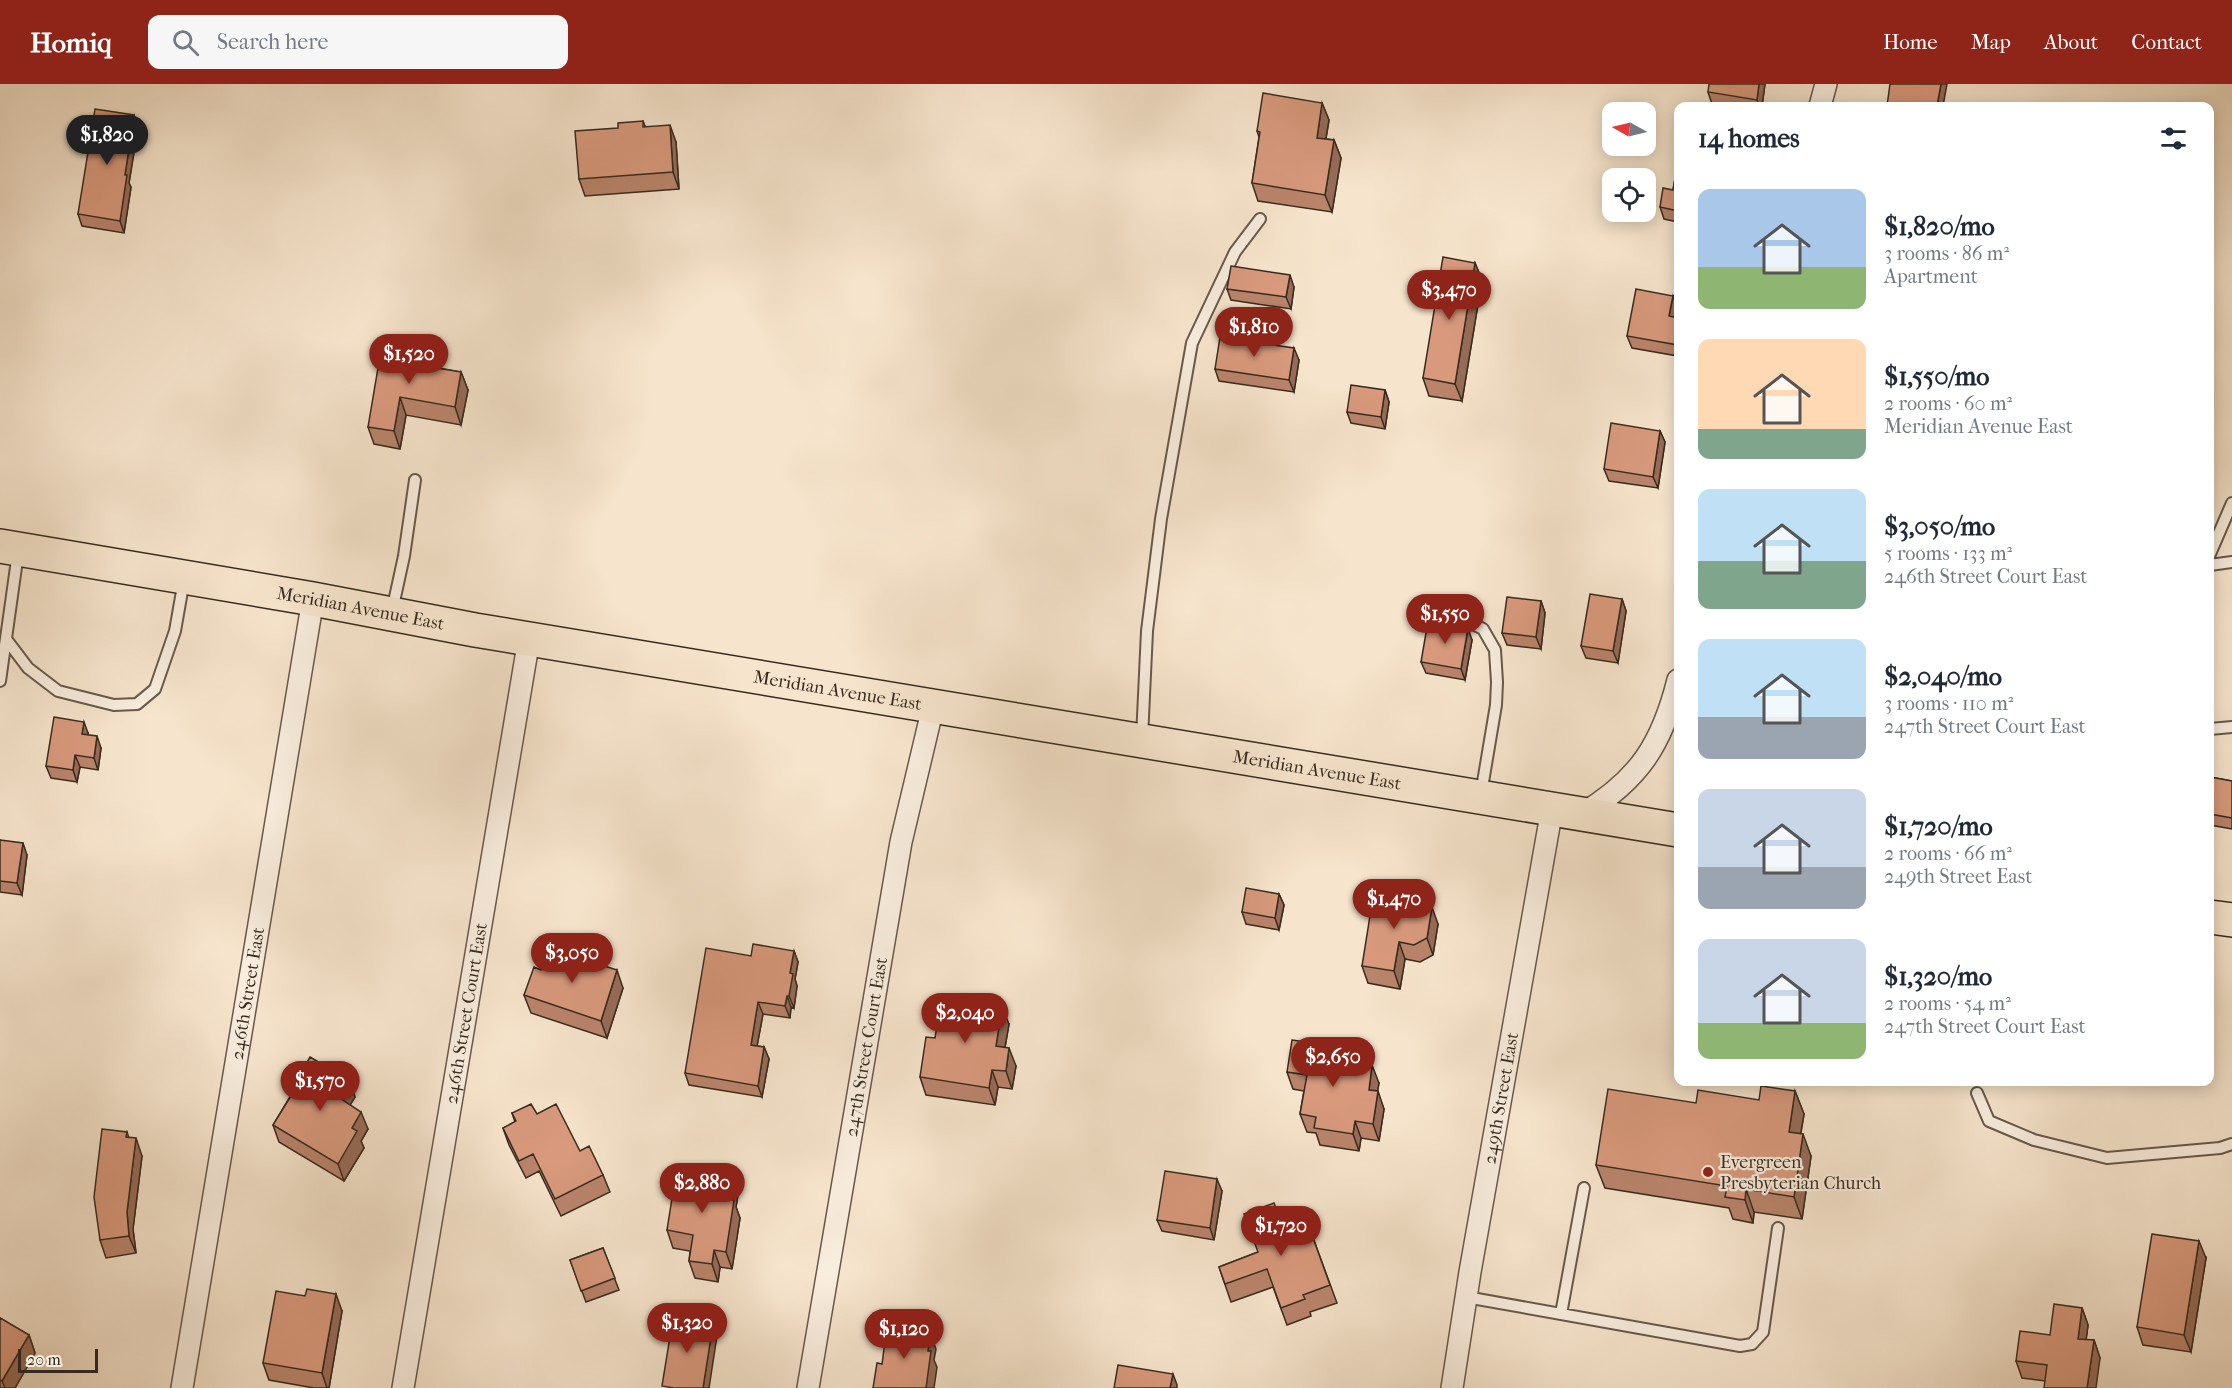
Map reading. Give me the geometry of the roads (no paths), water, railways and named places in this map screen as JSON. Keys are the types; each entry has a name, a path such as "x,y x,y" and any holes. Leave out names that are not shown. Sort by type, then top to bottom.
{"main road":[{"name":"Meridian Avenue East","path":"9,548 313,599 529,639 1674,829"},
{"path":"2214,918 2232,920"}],"street":[{"path":"1821,102 1826,84"},
{"name":"246th Street East","path":"182,1388 313,599"},
{"name":"246th Street Court East","path":"403,1388 529,639"},
{"path":"1567,812 1614,793 1639,769 1666,722 1674,694"},
{"name":"247th Street Court East","path":"808,1388 901,842 933,707"},
{"name":"249th Street East","path":"1452,1388 1466,1297 1567,812"}],"lane":[{"path":"1142,742 1147,631 1161,519 1192,343 1235,252 1260,219"},
{"path":"392,614 416,480"},
{"path":"2214,545 2232,503"},
{"path":"0,681 6,639 9,548"},
{"path":"2214,564 2232,562"},
{"path":"6,639 28,668 58,691 114,705 137,704 155,689 175,631 184,577"},
{"path":"1461,618 1483,629 1495,650 1496,705 1480,797"},
{"path":"2214,729 2232,727"},
{"path":"1977,1093 1989,1121 2034,1140 2107,1158 2220,1148 2232,1144"},
{"path":"1561,1314 1584,1188"},
{"path":"1466,1297 1740,1346 1752,1344 1763,1332 1778,1228"}],"place":[{"name":"Evergreen Presbyterian Church","path":"1708,1172"}]}
